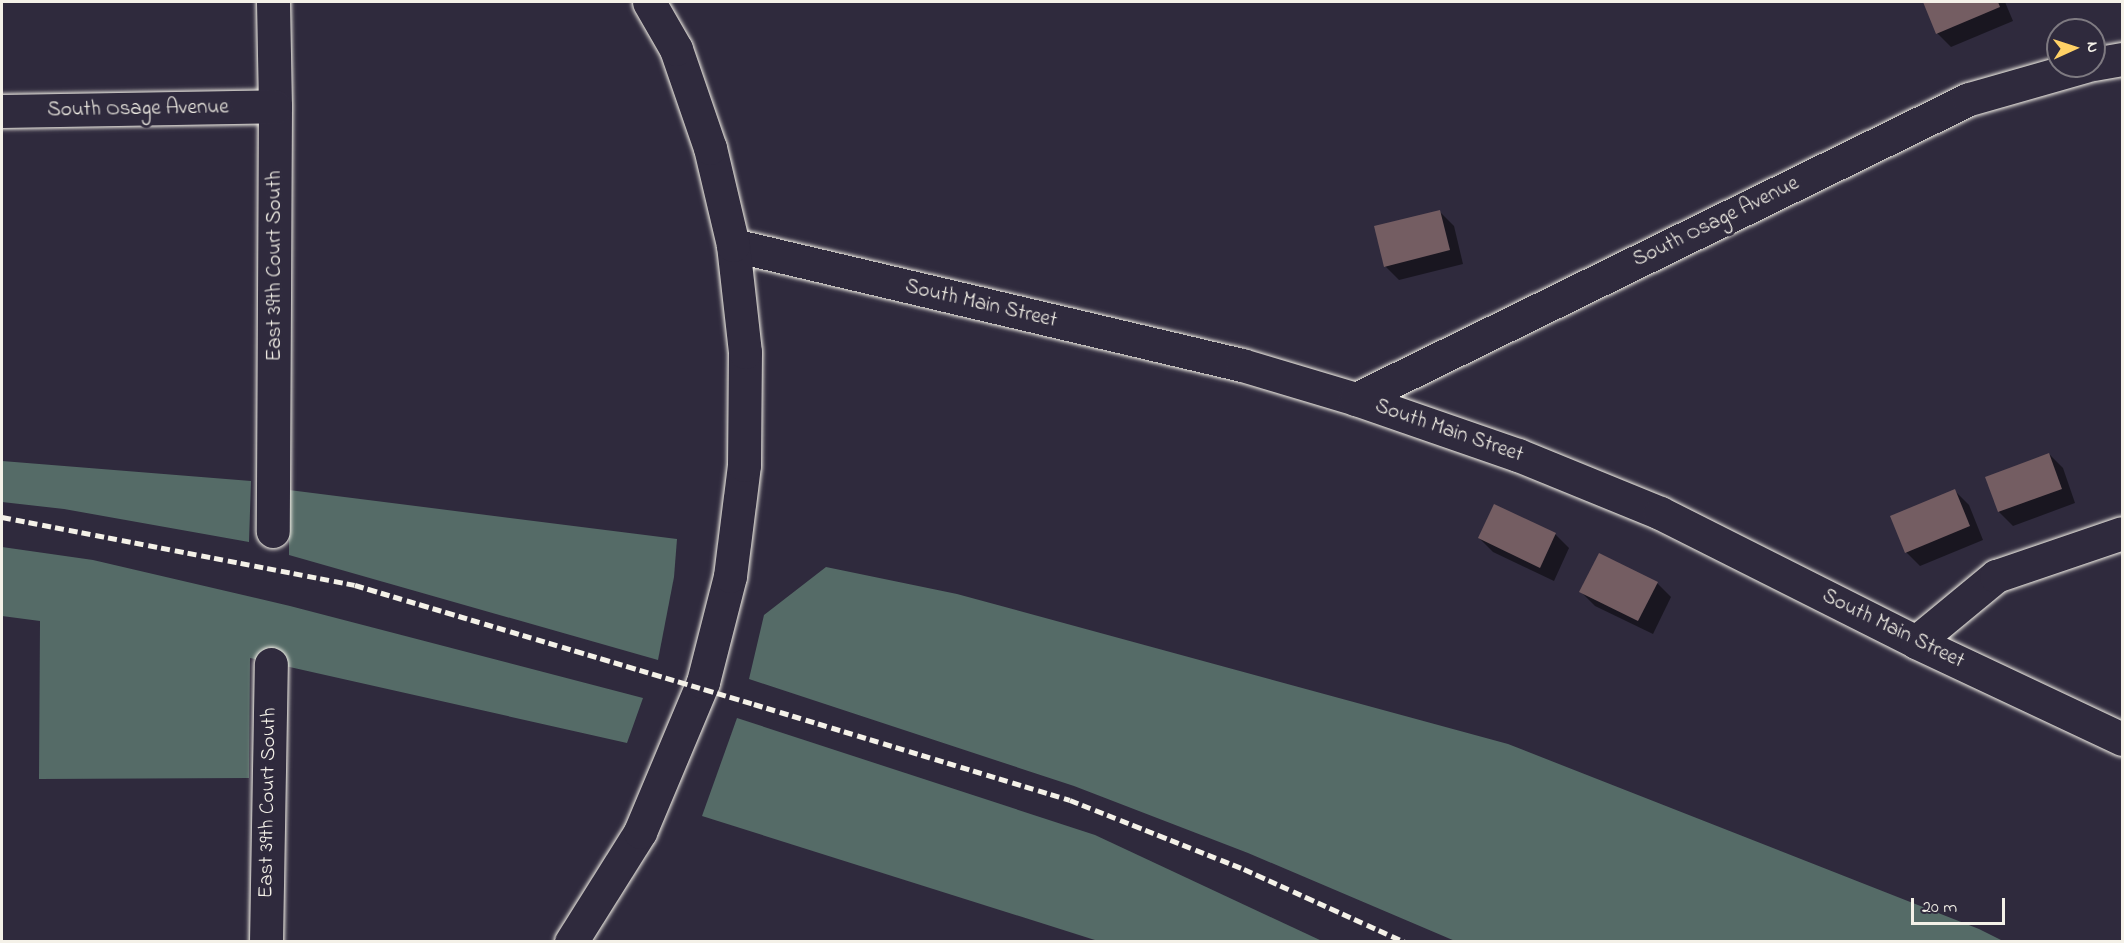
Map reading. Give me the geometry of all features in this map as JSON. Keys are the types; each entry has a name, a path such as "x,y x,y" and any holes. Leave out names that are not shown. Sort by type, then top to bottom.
{"street":[{"name":"East 39th Court South","path":"273,2 275,106 273,531"},
{"path":"571,942 640,832 703,682 730,576 745,453 745,352 733,245 711,148 676,49 649,2"},
{"path":"2106,62 2122,59"},
{"name":"South Osage Avenue","path":"1356,399 1969,99 2046,77"},
{"name":"South Osage Avenue","path":"2,111 275,106"},
{"name":"South Main Street","path":"733,245 1230,363 1356,399 1518,455 1660,513 1916,642 2122,739"},
{"path":"1916,642 1996,576 2122,533"},
{"name":"East 39th Court South","path":"266,942 271,664"}],"green space":[{"path":"2,461 251,481 249,542 64,509 2,502"},
{"path":"289,490 677,539 674,577 658,660 289,555"},
{"path":"2,547 93,560 290,606 643,698 627,743 250,658 249,778 39,779 40,621 2,616"},
{"path":"826,567 957,594 1508,744 1979,929 2003,941 1455,941 1248,853 1074,786 749,679 764,615"},
{"path":"737,718 1095,835 1322,941 1098,941 702,816"}],"building":[{"path":"1923,2 1998,2 2000,7 1936,34"},
{"path":"1440,210 1450,250 1384,267 1374,226"},
{"path":"2049,453 2062,489 1998,512 1985,477"},
{"path":"1955,489 1970,526 1905,553 1890,516"},
{"path":"1494,504 1556,533 1540,568 1478,538"},
{"path":"1599,553 1658,582 1638,621 1579,592"}],"railway":[{"path":"2,517 355,585 754,704 1070,800 1244,869 1405,942"}]}
